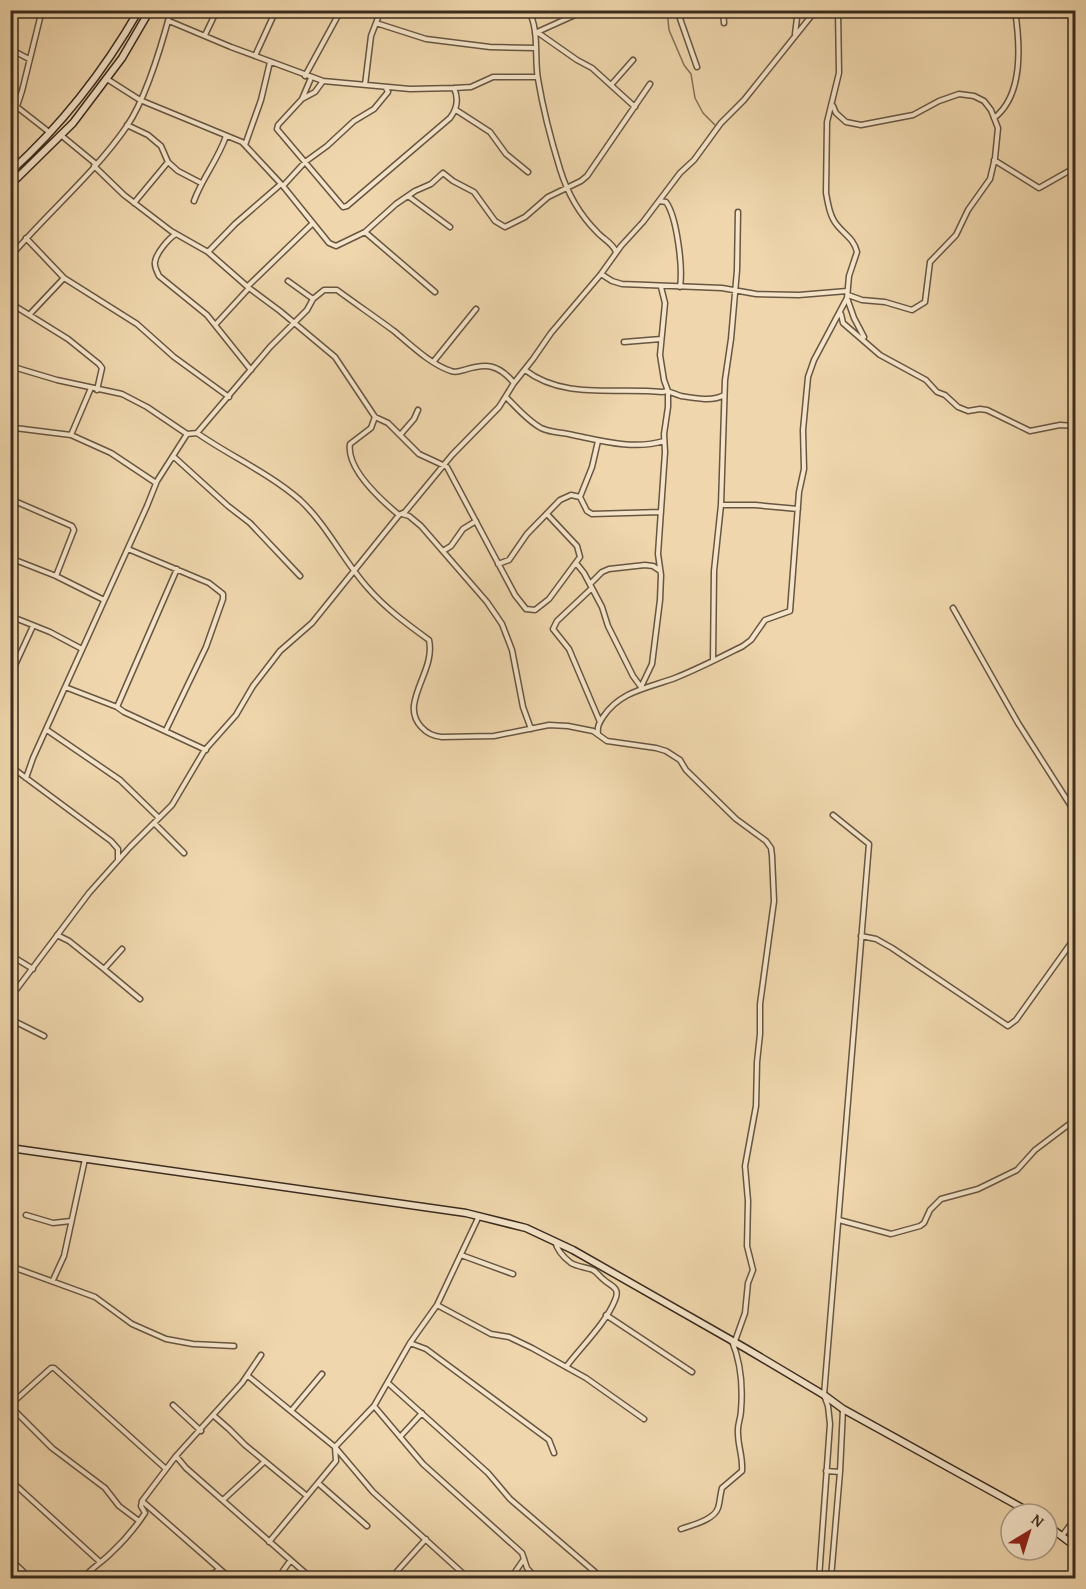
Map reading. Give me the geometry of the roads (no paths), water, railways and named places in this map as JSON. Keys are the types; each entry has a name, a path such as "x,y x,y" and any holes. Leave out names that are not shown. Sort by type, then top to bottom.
{"main road":[{"path":"10,172 50,133 82,96 121,41 139,10"},
{"path":"10,185 62,136 107,79 150,10"},
{"path":"10,1148 480,1216 526,1228 598,1263 824,1395 843,1409 1011,1502"},
{"path":"1059,1534 1076,1547"}],"street":[{"path":"10,127 42,10"},
{"path":"10,257 95,165 127,126 140,100 171,10"},
{"path":"205,35 218,10"},
{"path":"255,56 276,10"},
{"path":"305,76 340,10"},
{"path":"365,84 371,36 380,12 373,10"},
{"path":"528,10 536,32 537,77 567,188 585,219 614,247 616,253"},
{"path":"536,32 586,10"},
{"path":"677,10 697,67"},
{"path":"723,10 724,23"},
{"path":"795,34 798,10"},
{"path":"10,998 89,893 172,805 191,770 236,715 253,686 280,651 308,628 400,515 465,441 487,421 506,398 514,383 551,333 816,10"},
{"path":"595,730 611,706 641,687 675,678 743,646 751,640 765,620 790,611 798,509 804,469 803,430 808,377 814,360 834,325 847,295 849,276 857,249 849,235 836,224 826,193 827,122 839,73 838,10"},
{"path":"994,118 1003,109 1010,96 1018,67 1019,40 1014,10"},
{"path":"169,21 305,76 323,81 385,87 454,88 471,87 493,77 537,77"},
{"path":"376,23 426,39 490,47 535,48"},
{"path":"536,32 592,68 635,107"},
{"path":"10,49 29,59"},
{"path":"611,85 633,60"},
{"path":"245,145 261,100 270,62"},
{"path":"302,99 311,78"},
{"path":"107,79 140,100 242,142 282,185 330,243 336,246 365,232 396,204 431,184 445,173 453,181 474,192 495,221 506,227 525,217 548,197 587,176 650,84"},
{"path":"323,81 315,92 302,99 277,129 343,207 439,129 456,110 457,95 454,88"},
{"path":"208,252 235,224 282,185 304,162 374,109 387,96 388,92 385,87"},
{"path":"601,274 622,284 722,288 756,294 847,295 912,310 923,304 933,256 956,235 968,210 987,185 994,160 998,128 991,110 984,101 967,94 959,94 939,101 913,115 852,125 841,119 833,105"},
{"path":"16,107 50,133"},
{"path":"456,110 490,132 506,154 528,172"},
{"path":"127,126 148,135 161,146 168,162 178,171 201,183"},
{"path":"62,136 95,165 109,183 171,231 208,252 335,357 375,417 388,423 419,454 444,465 453,477 515,595 526,609 536,610 549,599 580,558 576,546 547,514"},
{"path":"194,201 226,136"},
{"path":"994,160 1039,188 1076,166"},
{"path":"134,202 168,162"},
{"path":"408,196 450,227"},
{"path":"659,201 666,202 672,211 681,264 680,287"},
{"path":"713,660 714,571 721,505 724,394 733,321 739,239 738,212"},
{"path":"216,324 249,287 313,223"},
{"path":"171,231 171,237"},
{"path":"365,232 435,292"},
{"path":"176,234 171,237 156,257 156,271 216,324 251,370"},
{"path":"26,238 64,278 136,324 174,357 229,397"},
{"path":"614,247 621,246"},
{"path":"30,314 64,278"},
{"path":"288,281 313,298"},
{"path":"641,687 652,664 660,600 659,562 667,398 660,355 665,303 662,287"},
{"path":"197,433 293,322 307,310 313,298 324,290 337,290 434,361 455,372 491,366 504,372 514,383"},
{"path":"847,295 854,318 865,341"},
{"path":"10,303 68,339 101,366 97,390"},
{"path":"434,361 476,309"},
{"path":"840,313 843,323 880,355 926,380 937,392 945,395 963,410 987,410 1030,431 1060,425 1076,426"},
{"path":"834,325 843,323"},
{"path":"624,342 662,339"},
{"path":"10,366 48,378 97,390 108,390 134,400 187,434 197,433 301,501 339,547 366,586 403,622 429,640 429,653 414,704 416,719 426,732 434,736 482,736 513,734 549,725 568,726 595,730 607,741 666,751 680,760 686,770 736,819 766,841 771,848 774,901 760,1004 756,1106 745,1166 748,1201 747,1246 753,1270 748,1283 745,1313 733,1341 741,1379 741,1409 737,1432 743,1456 742,1471 722,1488 719,1507 711,1517 681,1529"},
{"path":"525,370 540,380 564,389 665,392 680,396 708,398 719,398 724,394"},
{"path":"71,435 91,388"},
{"path":"506,398 541,428 598,441 640,445 664,441"},
{"path":"401,434 418,410"},
{"path":"375,417 371,428 350,444 350,452 357,468 374,493 400,515 414,519 488,602 502,624 512,650 523,707 531,729"},
{"path":"15,428 71,435 111,453 156,483"},
{"path":"26,778 156,483 187,434"},
{"path":"598,441 592,467 580,497 587,511 592,514 662,512"},
{"path":"173,456 250,523 300,576"},
{"path":"498,564 509,560 527,534 560,500 568,495 580,497"},
{"path":"10,499 72,526 74,530 56,576"},
{"path":"721,505 798,509"},
{"path":"443,551 451,546 463,529 476,521"},
{"path":"128,549 209,583 220,591 223,599 206,647 166,730"},
{"path":"10,558 56,576 104,600"},
{"path":"600,722 568,649 553,629 556,621 606,570 653,566 659,562"},
{"path":"576,563 582,568 602,607 608,626 633,676 641,687"},
{"path":"653,566 659,570"},
{"path":"117,707 177,569"},
{"path":"953,608 1018,723 1076,814"},
{"path":"10,616 50,632 82,649"},
{"path":"10,676 33,626"},
{"path":"65,687 117,707 206,750"},
{"path":"47,730 120,780 159,818"},
{"path":"10,766 111,841 118,849 118,860"},
{"path":"819,1578 830,1424 824,1395 869,844 833,815"},
{"path":"154,824 184,853"},
{"path":"57,935 69,941 140,999"},
{"path":"861,936 876,939 892,948 1008,1026 1016,1020 1076,936"},
{"path":"104,969 122,949"},
{"path":"10,955 33,969"},
{"path":"10,1019 44,1036"},
{"path":"839,1220 891,1234 920,1226 934,1204 941,1199 978,1189 1017,1170 1035,1150 1076,1119"},
{"path":"53,1281 64,1256 85,1158"},
{"path":"26,1215 53,1223 70,1221"},
{"path":"269,1542 336,1461 335,1447 374,1406 410,1343 437,1305 480,1216"},
{"path":"555,1241 557,1249 566,1258 579,1267 593,1270 615,1287 616,1298 606,1315 566,1367"},
{"path":"461,1255 513,1274"},
{"path":"10,1266 94,1297 132,1324 166,1339 193,1344 234,1346"},
{"path":"437,1305 491,1334 520,1342 586,1378 644,1419"},
{"path":"606,1315 692,1372"},
{"path":"410,1343 426,1349 549,1440 554,1453"},
{"path":"738,1357 745,1348"},
{"path":"83,1578 133,1531 145,1513 141,1506 142,1501 176,1456 201,1431 248,1376 261,1355"},
{"path":"139,1521 119,1506 105,1488 52,1448 10,1405 54,1368 166,1469"},
{"path":"291,1412 322,1374"},
{"path":"248,1376 335,1447 373,1492 468,1578"},
{"path":"388,1383 489,1473 510,1499 602,1578"},
{"path":"173,1405 201,1431"},
{"path":"374,1406 423,1464 522,1553 526,1568 536,1578"},
{"path":"831,1578 843,1409"},
{"path":"400,1437 422,1413"},
{"path":"213,1415 264,1462 307,1496"},
{"path":"176,1456 186,1468 311,1578"},
{"path":"223,1500 264,1462"},
{"path":"826,1471 840,1472"},
{"path":"10,1480 100,1562"},
{"path":"318,1483 367,1526"},
{"path":"142,1501 218,1570 230,1578"},
{"path":"1062,1536 1076,1517"},
{"path":"391,1578 426,1539"},
{"path":"511,1578 525,1558"},
{"path":"10,1559 30,1578"},
{"path":"278,1578 290,1561"},
{"path":"208,1578 218,1570"}],"waterway":[{"path":"667,10 669,30 684,65 691,74 695,98 703,113 715,125"}]}
